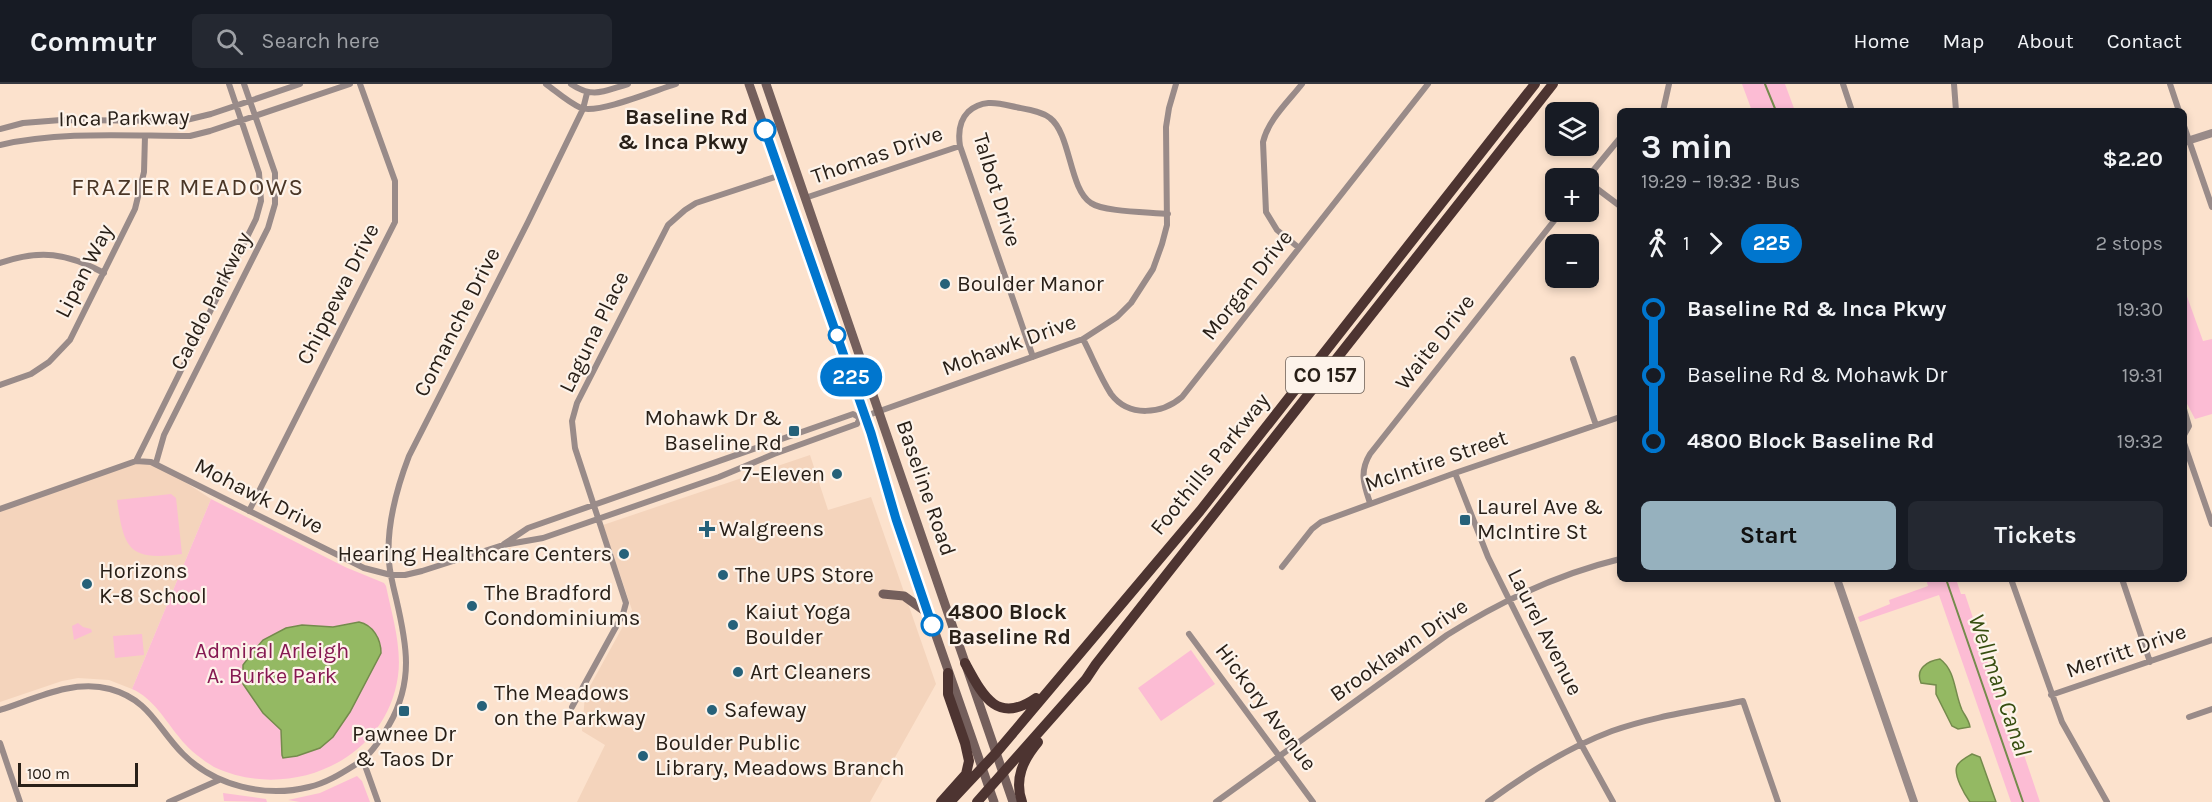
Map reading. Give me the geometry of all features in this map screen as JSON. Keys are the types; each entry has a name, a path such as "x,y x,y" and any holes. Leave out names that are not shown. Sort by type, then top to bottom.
{"highway":[{"name":"Foothills Parkway","path":"950,802 996,753 1200,510 1535,84"},
{"name":"Foothills Parkway","path":"977,802 1086,679 1553,84"},
{"path":"965,663 978,686 993,704 1007,710 1025,705 1057,680"},
{"path":"941,802 966,774 969,761 948,694 948,673"},
{"path":"1022,802 1018,785 1024,763 1034,746 1080,691 1086,679"}],"main road":[{"name":"Baseline Road","path":"749,84 862,417 882,468 896,519 948,673 994,802"},
{"name":"Baseline Road","path":"766,84 1013,802"},
{"path":"883,594 904,596 929,614"}],"street":[{"name":"Caddo Parkway","path":"136,461 256,219 261,201 261,187 229,84"},
{"name":"Caddo Parkway","path":"156,463 164,435 272,219 275,204 275,173 244,84"},
{"name":"Inca Parkway","path":"0,129 23,123 61,120 182,121 211,114 300,84"},
{"name":"Inca Parkway","path":"0,145 24,139 62,137 190,136 350,84"},
{"name":"Chippewa Drive","path":"249,512 395,222 395,181 360,84"},
{"path":"546,84 583,109 592,110 676,84"},
{"path":"571,84 587,93 594,94 628,84"},
{"name":"Mohawk Drive","path":"0,509 136,461 156,463 249,512 364,568 391,575 422,571 503,545 531,541 719,477 774,454 854,426 862,417 1083,339 1117,317 1143,287 1153,269 1162,244 1168,214 1166,127 1176,84"},
{"path":"1299,248 1277,230 1266,212 1263,142 1265,133 1272,122 1302,84"},
{"name":"Morgan Drive","path":"1083,339 1111,394 1119,402 1142,411 1164,409 1182,397 1428,84"},
{"path":"1664,108 1669,84"},
{"path":"1843,84 1851,108"},
{"path":"1954,84 1956,108"},
{"path":"2169,84 2178,108"},
{"name":"Comanche Drive","path":"363,760 378,742 397,711 406,674 405,637 391,575 389,535 394,503 410,456 528,222 583,109 587,93"},
{"name":"Talbot Drive","path":"1033,357 960,146 958,136 964,116 974,107 982,104 1000,103 1043,114 1056,124 1088,206 1168,214"},
{"path":"2212,133 2187,141 2212,207"},
{"name":"Lipan Way","path":"0,385 32,374 49,363 64,348 135,209 144,172 146,136"},
{"path":"1597,168 1617,142"},
{"name":"Thomas Drive","path":"805,198 960,146"},
{"name":"Laguna Place","path":"572,707 623,614 626,603 572,434 572,421 577,404 668,225 696,203 781,175"},
{"path":"1599,189 1617,204"},
{"name":"Waite Drive","path":"1370,503 1363,481 1363,471 1370,454 1553,222"},
{"path":"0,263 19,257 53,254 74,259 104,273"},
{"path":"1573,359 1596,425"},
{"name":"Mohawk Drive","path":"503,545 528,528 853,414 862,417"},
{"name":"McIntire Street","path":"1282,567 1312,529 1321,522 1455,472 1617,418"},
{"path":"2187,452 2212,524"},
{"name":"Laurel Avenue","path":"1455,472 1484,548 1508,599 1613,802"},
{"name":"Brooklawn Drive","path":"1216,802 1447,635 1508,599 1553,580 1617,560"},
{"path":"1838,582 1914,802"},
{"path":"2012,582 2062,722 2107,802"},
{"path":"2123,582 2150,662"},
{"name":"Hickory Avenue","path":"1189,634 1313,802"},
{"name":"Merritt Drive","path":"2051,695 2212,640"},
{"path":"0,710 68,688 84,686 110,689 141,705 153,715 183,754 219,780 261,790 285,791 310,787 329,780 363,760 378,802"},
{"path":"1488,802 1528,773 1581,744 1613,731 1743,701 1778,802"},
{"path":"2189,717 2212,709"},
{"path":"0,743 21,802"},
{"path":"169,802 219,780"}],"shaded area":[{"path":"810,455 828,510 871,497 936,684 870,802 577,802 605,745 582,731 585,695 632,610 603,525"},
{"name":"Horizons K-8 School","path":"136,461 156,463 211,499 132,689 109,680 78,678 62,681 0,702 0,509"},
{"path":"359,622 368,626 375,633 380,643 381,653 350,712 333,737 320,748 283,758 281,730 263,713 243,684 243,665 263,640 286,628 302,625 333,627"},
{"path":"1940,659 1952,676 1959,703 1970,727 1958,729 1952,726 1936,694 1936,685 1921,683 1920,674 1923,666"},
{"path":"1972,754 1980,757 1996,802 1970,802 1958,780 1957,766"}],"green space":[{"path":"1742,84 1785,84 1794,108 1751,108"},
{"path":"2187,296 2203,341 2212,339 2212,414 2195,419 2187,404"},
{"path":"171,494 176,498 182,554 150,556 140,553 127,541 117,500"},
{"name":"Admiral Arleigh A. Burke Park","path":"211,499 386,586 399,654 398,676 390,706 375,731 354,752 329,767 302,776 272,780 243,777 214,767 191,750 152,704 132,689"},
{"path":"1927,582 1957,582 1961,594 1965,594 2015,744 2023,752 2040,802 2011,802 1939,595 1860,622 1858,617 1890,604 1889,600 1928,586"},
{"path":"78,623 91,629 92,632 74,640 72,626"},
{"path":"142,634 144,655 115,658 113,636"},
{"path":"1191,650 1215,684 1161,721 1138,688"},
{"path":"357,776 362,781 370,802 288,800 320,793"},
{"path":"223,793 266,799 267,802 224,801"}],"waterway":[{"name":"Wellman Canal","path":"1765,84 1775,108"},
{"name":"Wellman Canal","path":"1947,582 2023,802"}],"bus line":[{"name":"225","path":"765,130 871,433 891,504 932,625"}],"place":[{"name":"Baseline Rd & Inca Pkwy","path":"765,130"},
{"name":"Boulder Manor","path":"945,284"},
{"name":"Mohawk Dr & Baseline Rd","path":"794,431"},
{"name":"7-Eleven","path":"837,474"},
{"name":"Laurel Ave & McIntire St","path":"1465,520"},
{"name":"Walgreens","path":"707,529"},
{"name":"Hearing Healthcare Centers","path":"624,554"},
{"name":"The UPS Store","path":"723,575"},
{"name":"Horizons K-8 School","path":"87,584"},
{"name":"The Bradford Condominiums","path":"472,606"},
{"name":"Kaiut Yoga Boulder","path":"733,625"},
{"name":"4800 Block Baseline Rd","path":"932,625"},
{"name":"Art Cleaners","path":"738,672"},
{"name":"The Meadows on the Parkway","path":"482,706"},
{"name":"Safeway","path":"712,710"},
{"name":"Pawnee Dr & Taos Dr","path":"404,711"},
{"name":"Boulder Public Library, Meadows Branch","path":"643,756"}],"district":[{"name":"FRAZIER MEADOWS","path":"188,187"}]}
